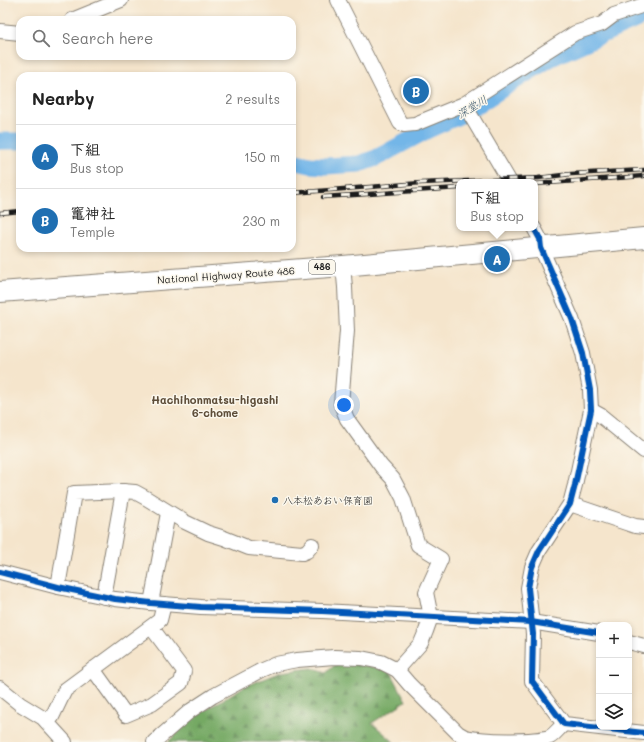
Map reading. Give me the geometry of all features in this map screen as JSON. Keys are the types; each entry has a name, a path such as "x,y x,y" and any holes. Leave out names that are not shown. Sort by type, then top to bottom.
{"highway":[{"name":"National Highway Route 486","path":"0,292 342,266 644,238"}],"street":[{"path":"82,16 121,0"},
{"path":"338,0 400,122 404,125 415,124 467,108 575,33 602,24 614,15 644,5"},
{"path":"0,31 16,33"},
{"path":"467,108 508,179"},
{"path":"536,231 540,239 541,248 572,319 583,353 590,390 591,410 570,504 539,551 532,567 528,588 533,634 532,681 564,724 644,733"},
{"path":"342,266 345,287 347,331 341,404 347,419 397,485 403,498 418,545 441,559 426,592 431,617 421,643 397,670"},
{"path":"591,410 600,415 644,450"},
{"path":"104,596 123,491"},
{"path":"58,587 74,493 135,492 168,513 208,533 249,548 302,553 307,551 312,545"},
{"path":"570,504 635,526 644,527"},
{"path":"47,722 52,718 65,690 160,620 158,603 168,513"},
{"path":"0,572 58,587 104,596 158,603 201,607 531,622 596,633"},
{"path":"93,670 126,715 152,704 181,682 184,671 151,627"},
{"path":"632,643 644,646"},
{"path":"154,742 190,711 213,696 262,670 276,664 297,660 334,657 361,658 381,662 397,670 458,733 465,737 518,742 539,741 550,736 564,724"},
{"path":"0,688 20,704 33,711 47,722 65,742"}],"green space":[{"path":"339,661 390,670 406,701 372,723 394,742 168,742 191,719 245,686 281,672 312,668 326,673"}],"waterway":[{"name":"深堂川","path":"296,162 326,166 359,164 376,158 428,130 463,114 551,58 644,16"},
{"name":"深堂川","path":"0,141 16,141"}],"railway":[{"path":"515,179 644,170"},
{"path":"538,184 644,176"},
{"path":"296,193 456,182"},
{"path":"323,197 456,188"},
{"path":"0,213 16,211"}],"cycle path":[{"path":"536,231 540,239 541,248 572,319 583,353 590,390 591,410 570,504 539,551 532,567 528,588 533,634 532,681 564,724 644,733"},
{"path":"0,572 58,587 115,599 151,603 201,607 322,611 531,622 596,633"}],"place":[{"name":"竃神社","path":"416,91"},
{"name":"下組","path":"497,259"},
{"name":"八本松あおい保育園","path":"275,500"}],"district":[{"name":"Hachihonmatsu-higashi 6-chome","path":"215,406"}]}
